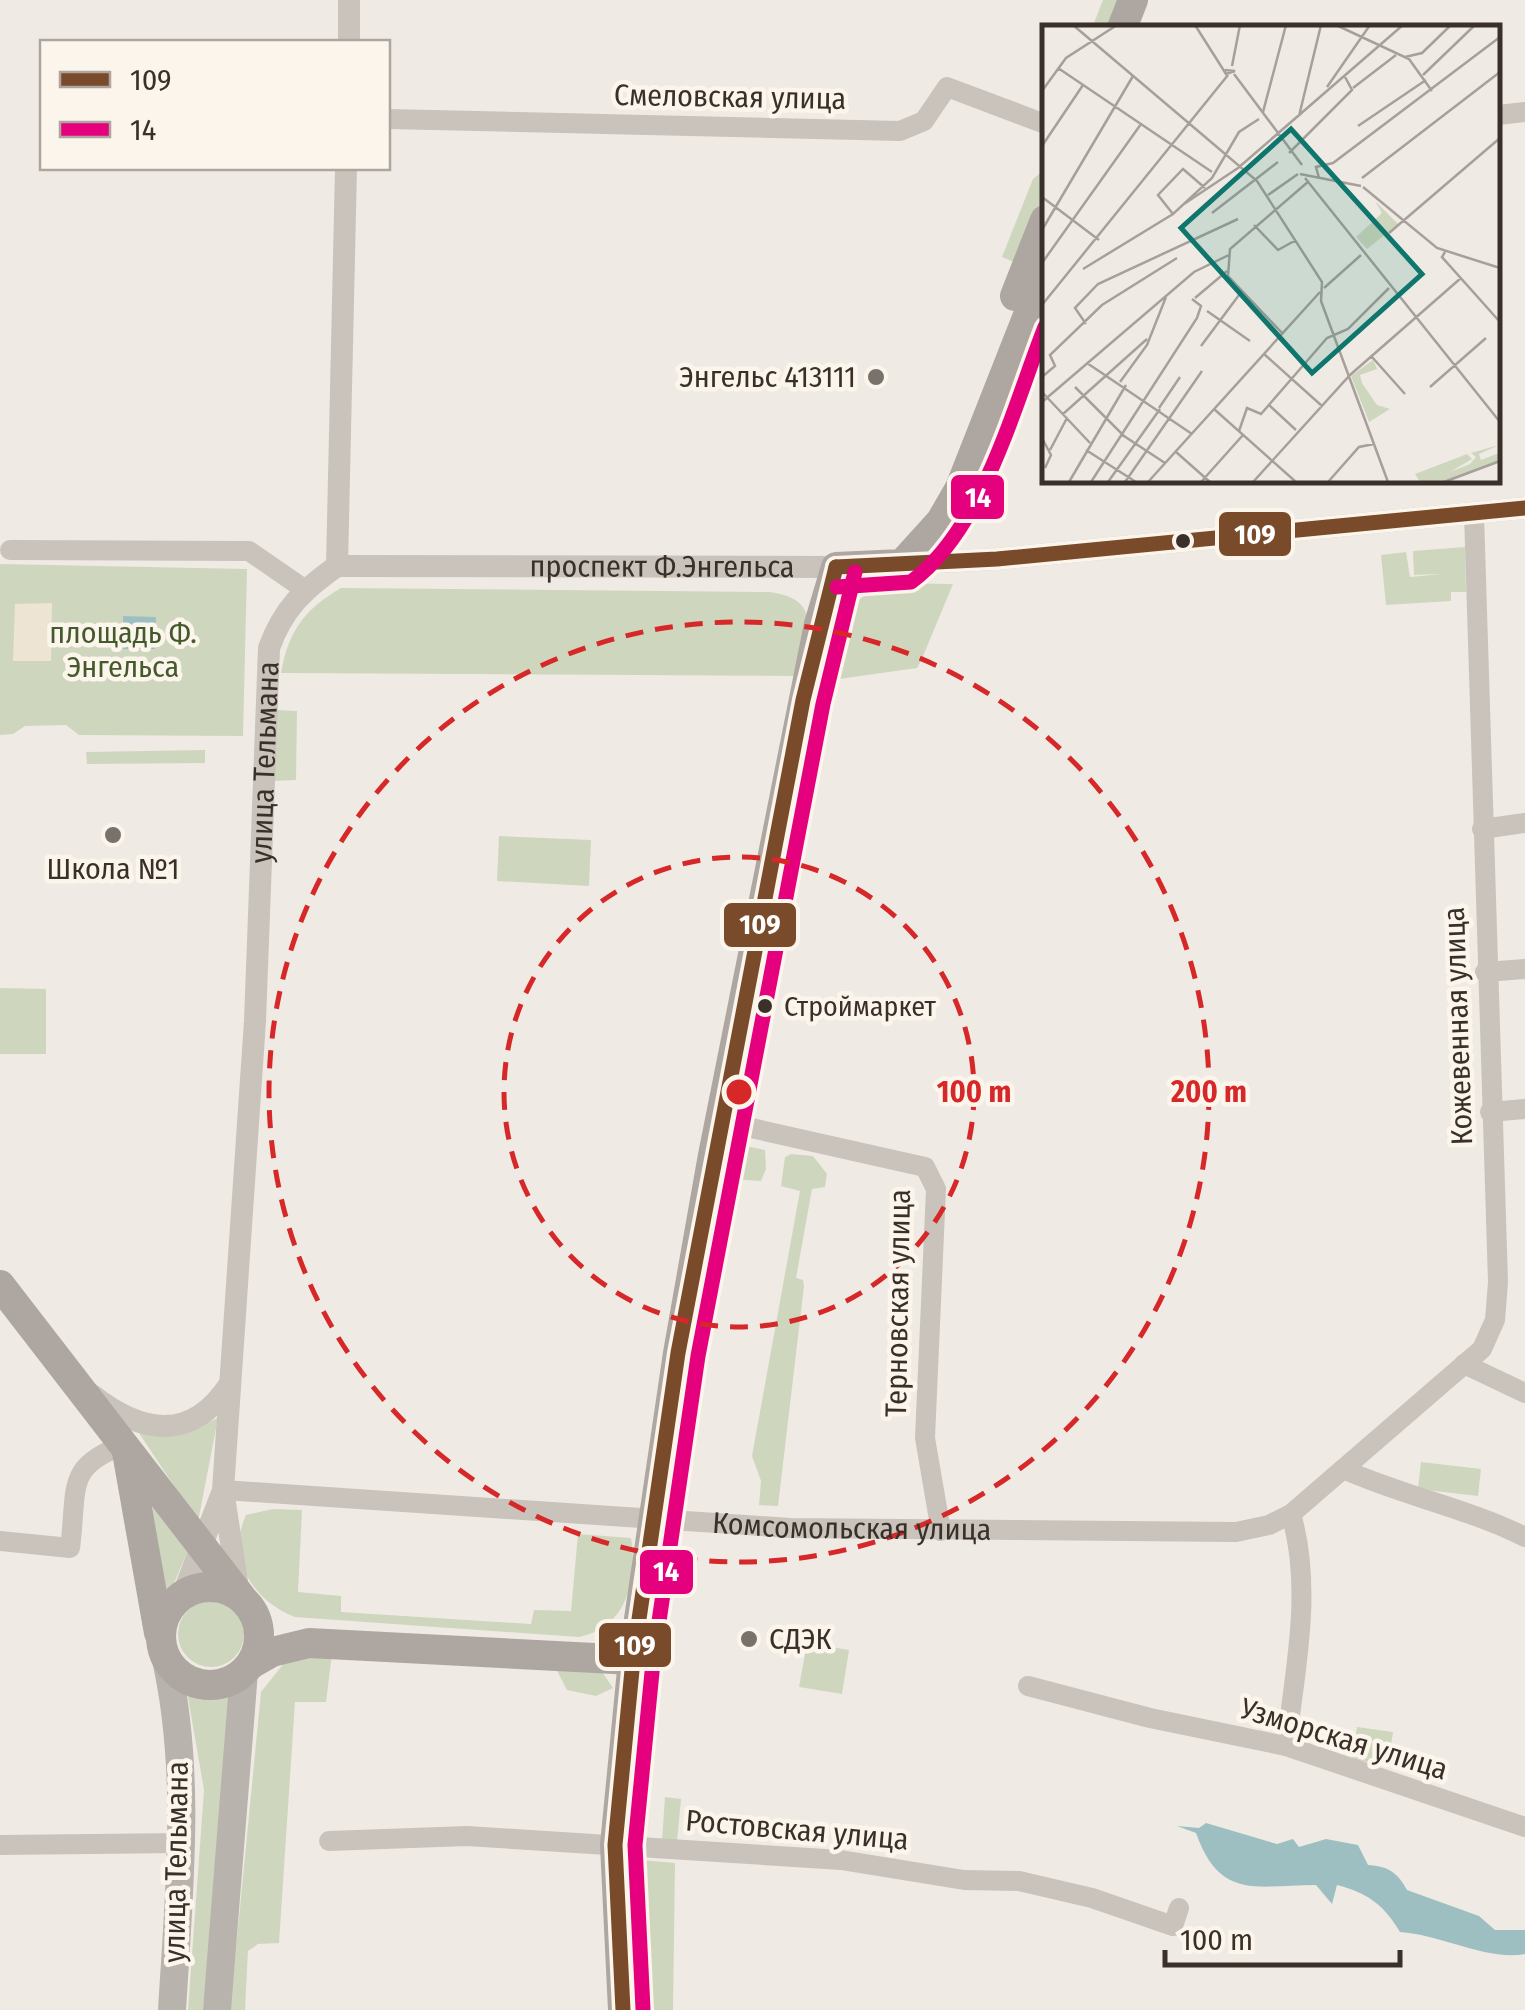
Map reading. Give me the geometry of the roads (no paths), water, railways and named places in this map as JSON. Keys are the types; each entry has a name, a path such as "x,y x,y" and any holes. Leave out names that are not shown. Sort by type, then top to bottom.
{"main road":[{"path":"1123,25 1133,0"},
{"path":"1143,25 1153,0"},
{"path":"887,564 941,482 1042,228"},
{"path":"887,564 940,520 960,488 1042,280"},
{"name":"проспект Ф.Энгельса","path":"836,567 887,564"},
{"path":"623,2010 615,1845 633,1660 678,1353 802,700 836,567"},
{"path":"0,1286 126,1444 249,1608"},
{"path":"126,1444 163,1649 184,1678 200,1684 228,1682 272,1652 309,1644 633,1660"},
{"path":"183,1594 212,1586 309,1644"},
{"name":"улица Тельмана","path":"172,2010 182,1843 175,1700 163,1649 163,1621 183,1594"},
{"name":"улица Тельмана","path":"217,2010 248,1668 260,1641 249,1608"}],"street":[{"path":"348,40 349,0"},
{"name":"Смеловская улица","path":"390,119 900,132 924,121 948,87 1042,123"},
{"path":"1500,116 1525,112"},
{"path":"337,566 346,170"},
{"name":"проспект Ф.Энгельса","path":"887,564 997,559 1525,508"},
{"name":"Кожевенная улица","path":"1343,1469 1482,1349 1495,1320 1498,1282 1474,514"},
{"path":"10,550 248,551 304,589"},
{"name":"проспект Ф.Энгельса","path":"337,566 836,567"},
{"name":"улица Тельмана","path":"249,1608 232,1565 223,1490 255,1021 269,648 282,614 304,589 337,566"},
{"path":"1482,828 1525,822"},
{"path":"1486,972 1525,969"},
{"path":"1490,1112 1525,1109"},
{"name":"Терновская улица","path":"720,1121 925,1167 930,1173 936,1189 924,1438 942,1531"},
{"path":"1464,1364 1525,1392"},
{"path":"80,1386 110,1409 168,1427 205,1414 228,1384"},
{"path":"0,1541 70,1548 81,1468 92,1456 126,1444"},
{"path":"1343,1469 1380,1486 1489,1520 1525,1537"},
{"name":"Комсомольская улица","path":"223,1490 655,1520 942,1531 1236,1532 1269,1525 1291,1514 1343,1469"},
{"name":"улица Тельмана","path":"183,1594 223,1490"},
{"path":"1286,1746 1302,1605 1299,1540 1291,1514"},
{"name":"Узморская улица","path":"1028,1686 1286,1746 1525,1827"},
{"name":"Ростовская улица","path":"329,1842 467,1836 841,1860 964,1880 1019,1881 1092,1898 1174,1926 1180,1908"},
{"path":"0,1845 182,1843"}],"water":[{"path":"123,616 156,617 155,649 123,649"},
{"path":"1206,1823 1277,1844 1293,1839 1299,1847 1326,1839 1358,1845 1368,1865 1392,1872 1407,1890 1479,1916 1495,1930 1525,1930 1525,1954 1495,1954 1400,1932 1374,1901 1337,1885 1332,1904 1316,1885 1258,1886 1229,1879 1206,1855 1196,1833 1177,1826 1199,1828"}],"place":[{"name":"Энгельс 413111","path":"876,377"},
{"name":"Школа №1","path":"113,835"},
{"name":"Строймаркет","path":"765,1006"},
{"name":"СДЭК","path":"749,1639"}],"park label":[{"name":"площадь Ф. Энгельса","path":"123,650"}]}
